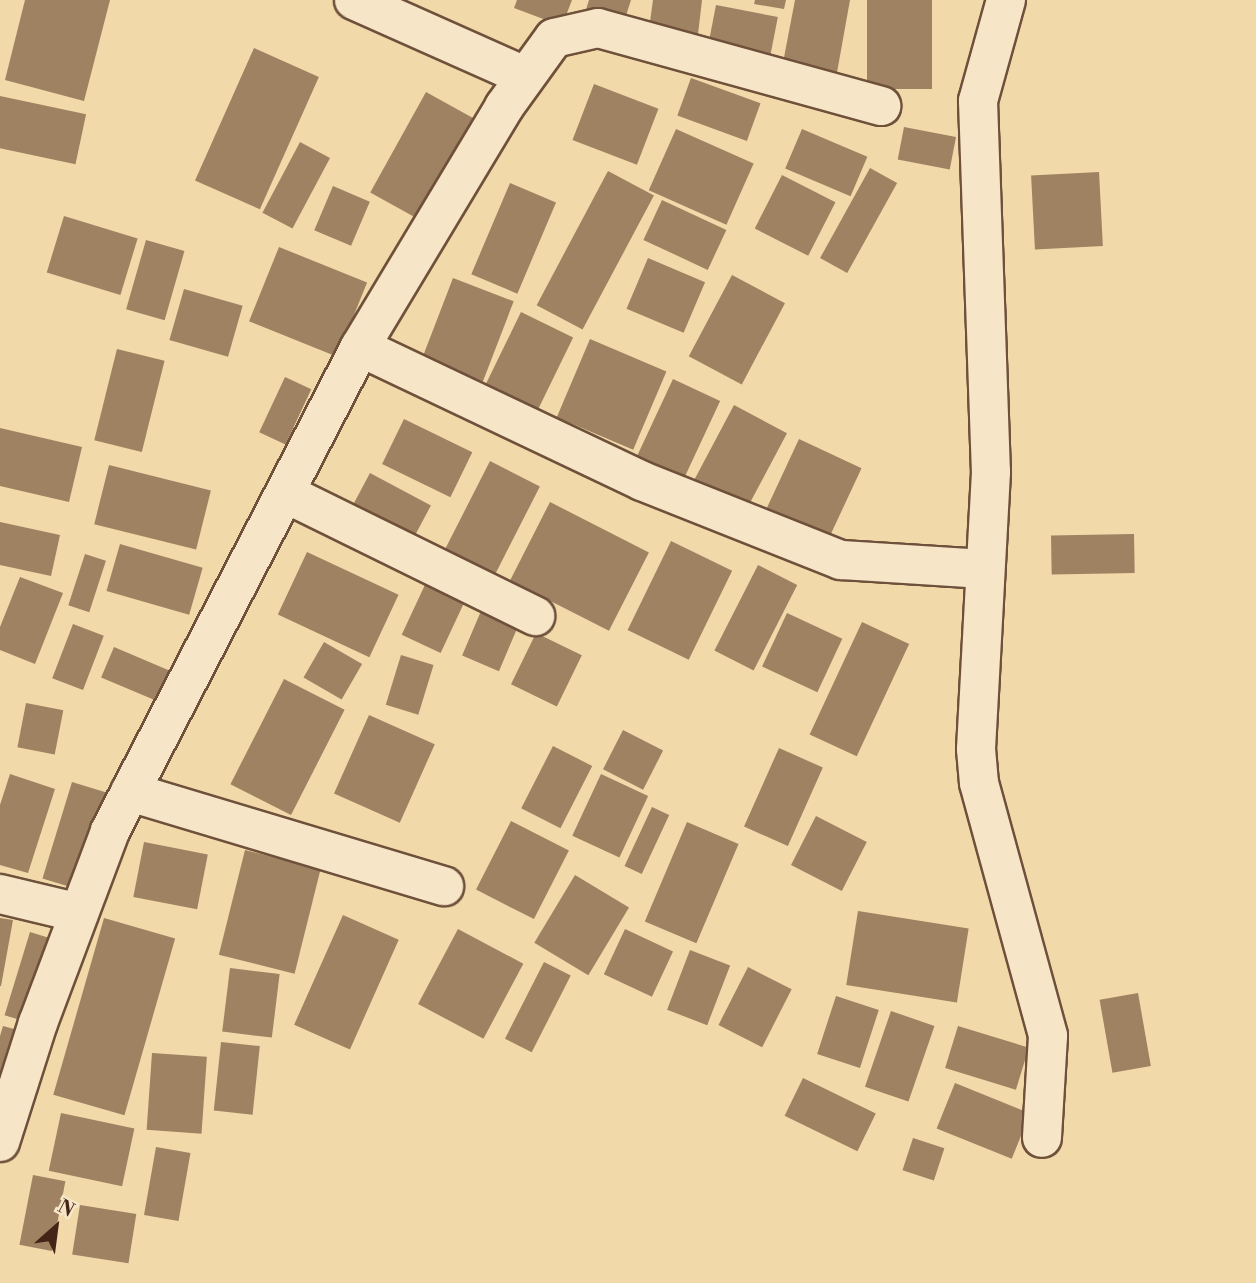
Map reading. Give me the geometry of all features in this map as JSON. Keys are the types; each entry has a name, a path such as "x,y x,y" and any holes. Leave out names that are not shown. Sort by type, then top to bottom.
{"street":[{"path":"354,0 525,76"},
{"path":"1006,0 978,101 991,472 985,569 979,783 1048,1036 1042,1138"},
{"path":"0,1142 79,913 130,792 360,347 525,76 554,38 598,28 881,106"},
{"path":"360,347 621,471 841,560 985,569"},
{"path":"285,493 535,616"},
{"path":"130,792 444,886"},
{"path":"0,894 79,913"}],"building":[{"path":"25,0 110,0 84,101 5,80"},
{"path":"517,0 572,0 562,26 514,8"},
{"path":"589,0 631,0 623,25 585,13"},
{"path":"653,0 702,0 697,43 648,36"},
{"path":"755,0 786,0 784,9 754,4"},
{"path":"795,0 850,0 836,78 782,68"},
{"path":"867,0 932,0 932,89 867,89"},
{"path":"716,5 778,17 768,65 707,53"},
{"path":"254,48 319,77 260,209 195,180"},
{"path":"691,78 761,103 747,141 677,116"},
{"path":"594,84 658,109 637,165 572,140"},
{"path":"426,92 481,123 425,223 370,193"},
{"path":"0,96 86,114 75,164 0,148"},
{"path":"904,127 956,137 950,170 898,159"},
{"path":"676,129 754,164 726,225 649,190"},
{"path":"802,129 867,157 851,196 785,169"},
{"path":"300,142 330,158 292,229 262,213"},
{"path":"870,168 897,183 847,273 820,258"},
{"path":"608,171 654,195 583,330 537,305"},
{"path":"1099,172 1103,246 1035,249 1031,176"},
{"path":"782,175 835,202 808,256 755,228"},
{"path":"510,183 556,203 517,294 471,274"},
{"path":"333,186 370,202 351,246 314,230"},
{"path":"662,200 726,230 708,270 643,240"},
{"path":"64,216 138,239 120,295 47,272"},
{"path":"146,240 184,251 165,320 126,309"},
{"path":"279,247 367,283 337,357 249,321"},
{"path":"648,258 705,282 684,333 627,309"},
{"path":"732,275 785,303 742,384 689,356"},
{"path":"453,278 514,301 483,382 422,358"},
{"path":"184,289 243,306 228,357 169,340"},
{"path":"521,312 573,337 530,426 478,401"},
{"path":"590,339 666,371 633,450 557,417"},
{"path":"117,349 165,361 142,452 94,440"},
{"path":"285,377 311,389 286,445 259,432"},
{"path":"673,379 720,401 680,488 632,466"},
{"path":"734,405 787,433 742,517 689,489"},
{"path":"404,419 472,452 450,497 382,464"},
{"path":"0,428 82,447 69,502 0,486"},
{"path":"799,439 862,468 823,551 761,521"},
{"path":"490,461 540,486 495,575 445,549"},
{"path":"109,465 211,490 196,550 94,524"},
{"path":"370,473 431,505 413,539 352,507"},
{"path":"550,502 649,552 609,631 510,580"},
{"path":"0,522 60,535 51,576 0,565"},
{"path":"1134,534 1135,573 1052,574 1051,535"},
{"path":"671,541 732,571 689,660 628,630"},
{"path":"120,544 203,568 189,615 106,591"},
{"path":"307,552 399,595 369,657 278,615"},
{"path":"85,554 106,561 89,612 68,605"},
{"path":"758,565 797,585 754,671 714,651"},
{"path":"430,574 469,592 441,653 402,635"},
{"path":"20,577 63,593 35,664 0,650 0,627"},
{"path":"484,604 521,620 499,671 462,656"},
{"path":"787,613 842,639 817,692 762,666"},
{"path":"862,622 909,644 857,756 810,734"},
{"path":"73,624 104,636 83,690 52,678"},
{"path":"536,633 582,655 557,707 511,684"},
{"path":"324,642 362,664 342,700 304,678"},
{"path":"114,647 169,670 156,701 101,677"},
{"path":"401,655 434,665 418,715 386,705"},
{"path":"284,679 345,710 291,815 230,784"},
{"path":"26,703 63,710 55,754 17,747"},
{"path":"369,715 435,744 400,823 334,794"},
{"path":"623,730 663,750 643,790 603,769"},
{"path":"553,746 592,766 560,828 521,808"},
{"path":"779,748 823,768 788,846 744,827"},
{"path":"10,774 55,789 28,873 0,865 0,805"},
{"path":"601,774 648,796 619,858 572,836"},
{"path":"72,782 112,794 83,891 42,879"},
{"path":"652,807 669,815 642,874 625,866"},
{"path":"816,816 867,842 842,891 791,865"},
{"path":"511,821 569,851 534,919 476,890"},
{"path":"687,822 739,844 696,943 645,921"},
{"path":"144,842 208,854 197,909 133,897"},
{"path":"245,850 321,869 295,974 219,955"},
{"path":"575,875 629,907 588,975 534,943"},
{"path":"858,911 969,929 957,1003 846,985"},
{"path":"343,915 399,940 350,1049 294,1025"},
{"path":"0,918 13,920 1,986 0,986"},
{"path":"104,918 175,938 124,1115 53,1095"},
{"path":"458,929 523,964 483,1039 418,1004"},
{"path":"625,929 673,951 652,997 604,974"},
{"path":"30,932 56,940 30,1023 5,1015"},
{"path":"690,950 730,965 707,1025 667,1010"},
{"path":"544,962 571,976 532,1052 505,1039"},
{"path":"748,967 792,989 762,1047 718,1025"},
{"path":"230,968 280,974 272,1038 222,1032"},
{"path":"1138,993 1151,1066 1112,1073 1100,1000"},
{"path":"836,996 879,1010 860,1068 817,1054"},
{"path":"891,1011 934,1026 908,1102 865,1087"},
{"path":"3,1026 25,1032 0,1079 0,1036"},
{"path":"958,1026 1029,1048 1016,1090 945,1068"},
{"path":"221,1042 260,1046 253,1115 214,1111"},
{"path":"152,1053 207,1057 201,1134 147,1130"},
{"path":"803,1078 876,1114 857,1151 785,1116"},
{"path":"955,1083 1030,1113 1012,1159 937,1128"},
{"path":"61,1113 134,1129 122,1186 49,1171"},
{"path":"913,1138 944,1148 934,1181 902,1170"},
{"path":"156,1147 190,1153 178,1221 144,1215"},
{"path":"33,1175 65,1181 52,1251 19,1245"},
{"path":"80,1205 136,1214 128,1263 72,1254"}]}
